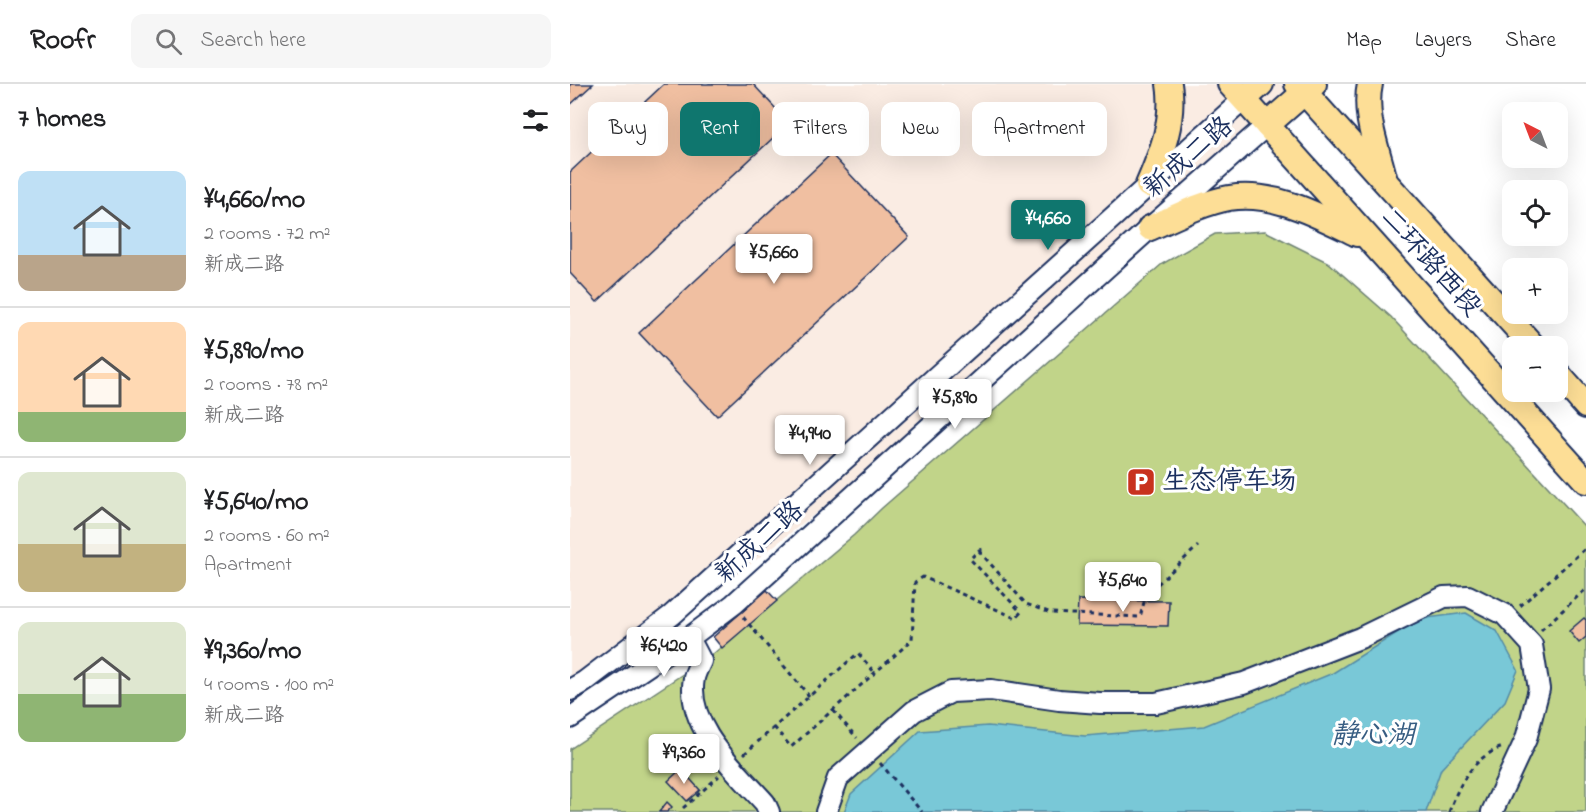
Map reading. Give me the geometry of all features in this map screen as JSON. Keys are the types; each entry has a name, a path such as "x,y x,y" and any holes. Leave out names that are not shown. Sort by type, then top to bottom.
{"main road":[{"path":"1148,185 1166,142 1172,100 1169,84"},
{"path":"1370,84 1369,120 1386,183"},
{"path":"1267,125 1305,87"},
{"name":"二环路西段","path":"1305,87 1386,183 1524,336"},
{"name":"二环路西段","path":"1245,89 1267,125 1586,481"},
{"path":"1150,228 1191,210 1228,198 1258,197 1304,209 1367,238"},
{"path":"1568,386 1586,406"}],"street":[{"name":"新成二路","path":"570,690 584,682 672,615 1148,185 1245,89"},
{"name":"新成二路","path":"570,718 689,638 734,604 1267,125"},
{"path":"826,812 838,778 914,711 951,692 991,690 1090,702 1156,703 1244,683 1360,638 1444,597 1468,596 1504,614 1532,645 1539,689 1526,740 1492,812"},
{"path":"689,638 700,661 694,678 694,699 706,735 765,803 770,812"}],"path":[{"path":"979,550 1026,604 1039,610 1051,613 1140,617 1146,596 1198,546"},
{"path":"1507,617 1586,548"},
{"path":"774,727 791,747 912,640 915,582 923,577 1016,618 1021,612 970,559 979,550 984,549"},
{"path":"1528,641 1586,590"},
{"path":"751,629 809,696"},
{"path":"683,808 858,653 875,673"},
{"path":"1449,812 1465,774 1476,763 1498,749 1526,740"},
{"path":"879,763 922,812"}],"shaded area":[{"path":"570,84 1306,84 875,467 570,705"}],"green space":[{"path":"1265,231 1329,263 1391,317 1586,528 1586,812 570,812 570,749 713,654 854,535 1162,264 1215,234"}],"water":[{"name":"静心湖","path":"1466,613 1497,631 1518,670 1505,701 1441,769 1426,812 844,812 851,794 920,731 988,726 1085,736 1204,726 1333,673 1419,619"}],"building":[{"path":"570,84 593,84 570,105"},
{"path":"664,84 753,84 772,105 772,139 760,150 760,102 680,102 680,156 754,156 597,302 570,273 570,172 588,155 668,156 668,102 645,102"},
{"path":"829,156 833,156 909,237 717,416 639,333"},
{"path":"767,590 777,601 722,648 713,637"},
{"path":"1078,600 1169,601 1168,626 1077,625"},
{"path":"1584,618 1586,637 1579,643 1569,631"},
{"path":"681,769 700,790 687,801 668,781"},
{"path":"667,802 672,807 667,812 659,812"}],"place":[{"name":"生态停车场","path":"1141,482"}]}
